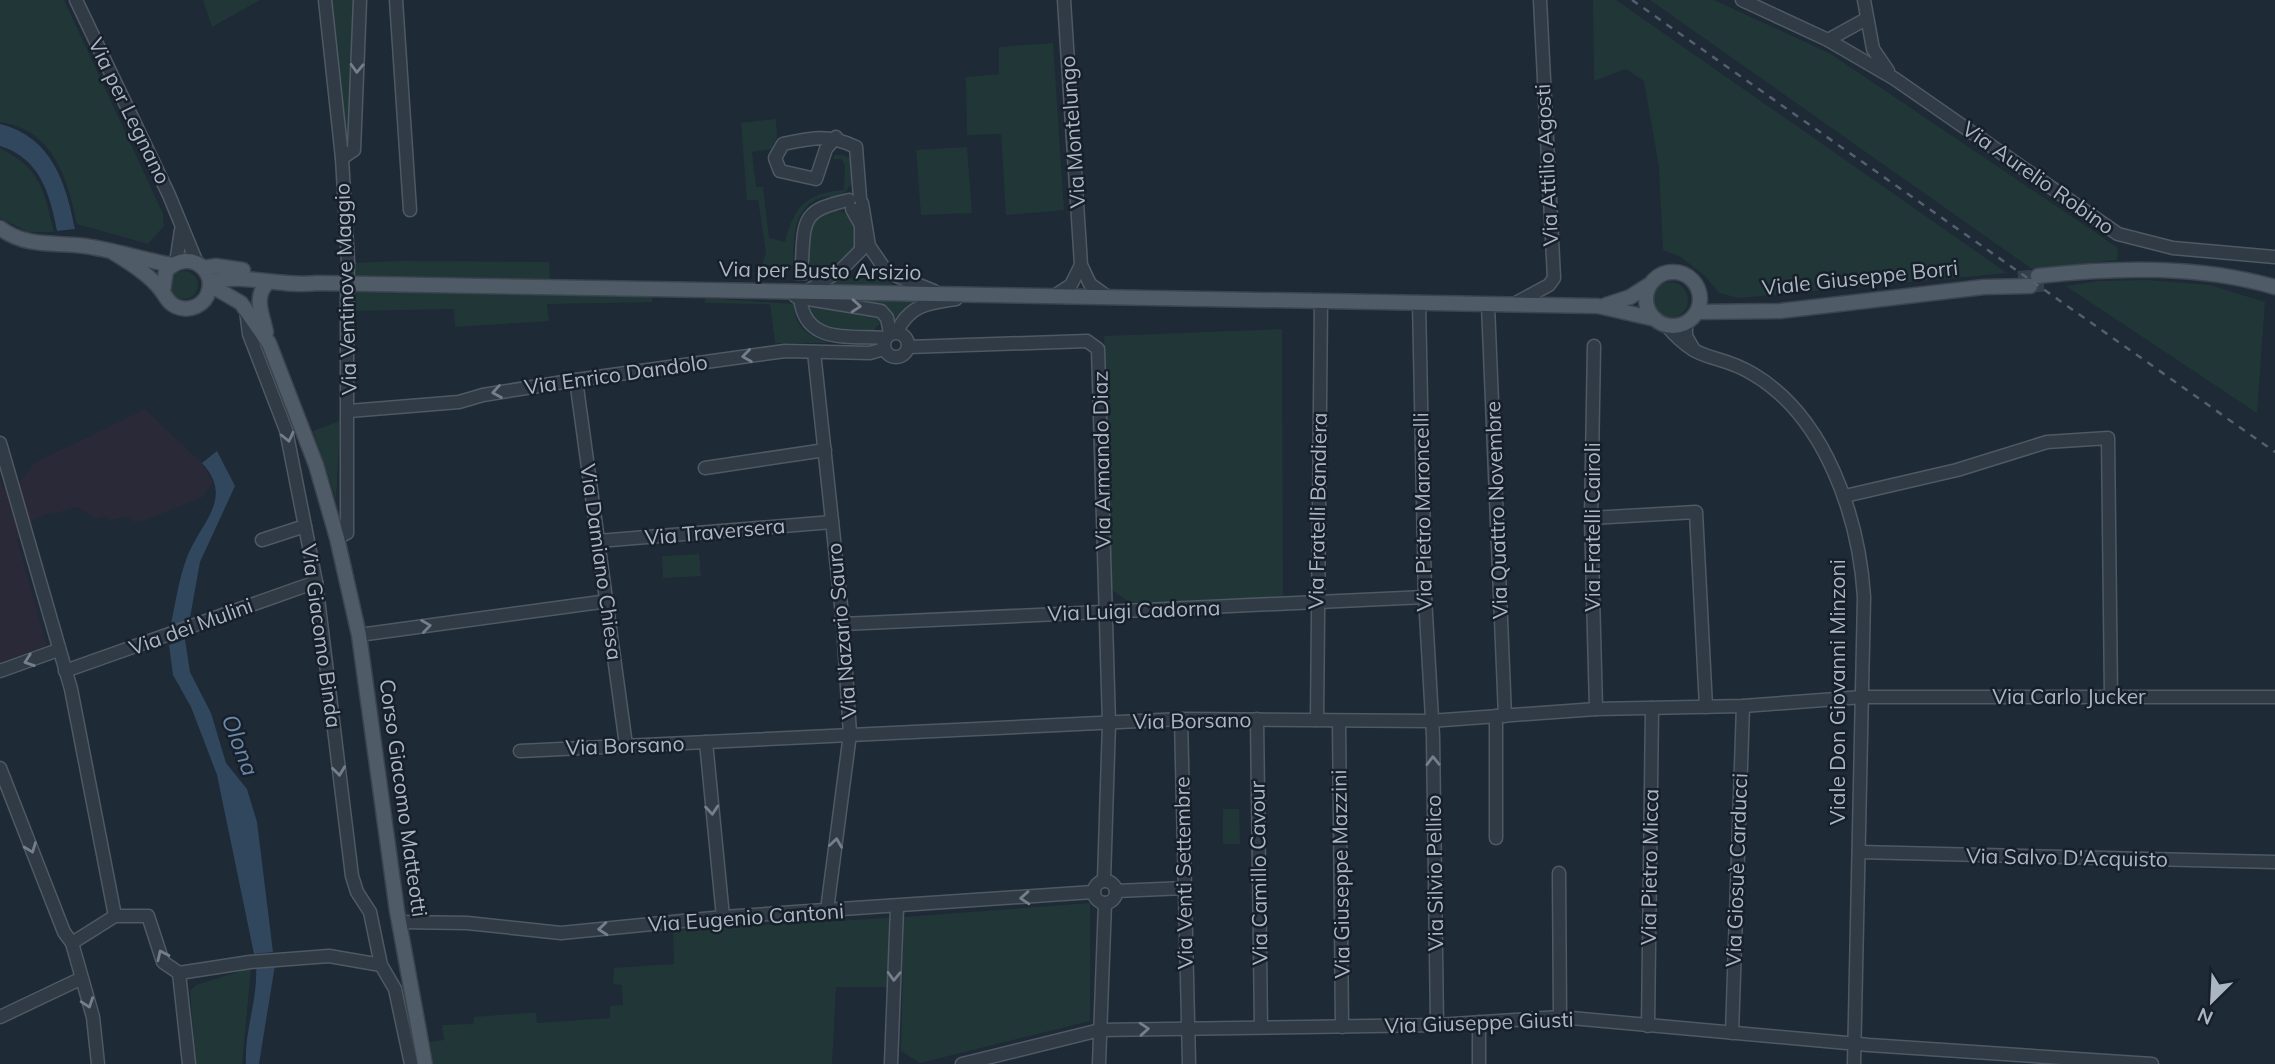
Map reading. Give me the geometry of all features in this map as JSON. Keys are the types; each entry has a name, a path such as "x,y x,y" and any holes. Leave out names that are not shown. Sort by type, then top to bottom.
{"main road":[{"path":"0,229 20,239 83,245 174,264 200,266 210,283 243,307 269,343"},
{"path":"114,253 179,307 188,309 201,303 231,300 243,307"},
{"path":"163,291 164,274 174,264"},
{"name":"Via per Busto Arsizio","path":"200,266 227,267 317,283"},
{"name":"Viale Giuseppe Borri","path":"1697,312 1780,311 2034,281 2108,268 2194,272 2275,287"},
{"path":"1321,301 1598,306 1660,322 1686,323 1697,312 1700,293 1690,277 1672,271 1655,278 1630,297 1598,306"},
{"name":"Via per Busto Arsizio","path":"210,283 229,276 299,285 317,283 765,292 809,290 1321,301"},
{"path":"268,282 261,289 259,303 269,343"},
{"path":"201,303 210,283"},
{"path":"1649,285 1646,303 1660,322"},
{"name":"Viale Giuseppe Borri","path":"1700,293 1740,310"},
{"name":"Corso Giacomo Matteotti","path":"269,343 316,465 338,538 359,635 399,922 425,1064"}],"street":[{"name":"Via per Legnano","path":"76,0 200,266"},
{"path":"325,0 342,158"},
{"name":"Via Ventinove Maggio","path":"338,538 347,533 345,455 349,411 348,262 342,158 354,150 360,0"},
{"path":"397,0 410,210"},
{"name":"Via Montelungo","path":"1064,0 1081,265"},
{"name":"Via Attilio Agosti","path":"1511,306 1549,285 1554,278 1540,0"},
{"name":"Via Aurelio Robino","path":"1742,0 1828,40 1895,79 2118,234 2173,248 2275,257"},
{"name":"Via Aurelio Robino","path":"1864,0 1873,49 1895,79"},
{"path":"1828,40 1866,19"},
{"path":"809,290 841,270 861,250 861,225 854,202 859,172 856,147 836,137 808,138 783,144 775,158 780,171 817,179 826,149 836,137"},
{"path":"802,261 806,221 822,205 854,202"},
{"path":"854,202 869,246 887,272 900,280 948,295"},
{"path":"174,264 180,222"},
{"path":"1054,296 1071,285 1081,265"},
{"path":"1081,265 1090,284 1108,297"},
{"path":"765,292 881,311 887,318 889,338"},
{"path":"889,338 903,318 927,303 991,295"},
{"name":"Via Fratelli Bandiera","path":"1317,720 1316,604 1321,301"},
{"name":"Via Pietro Maroncelli","path":"1419,302 1430,721"},
{"path":"801,304 808,324 824,334 889,338 904,336 908,347"},
{"name":"Via Quattro Novembre","path":"1488,305 1501,716 1496,838"},
{"name":"Via Giacomo Binda","path":"243,307 248,334 286,430 316,582 352,876 357,892 370,912 381,965 395,989 411,1064"},
{"name":"Viale Don Giovanni Minzoni","path":"1660,322 1682,344 1696,353 1753,374 1773,389 1800,418 1823,450 1845,496 1861,559 1863,696 1854,1064"},
{"path":"1686,323 1686,336 1696,353"},
{"name":"Via Enrico Dandolo","path":"349,411 459,402 483,394 785,351 870,353 889,338 895,357 903,355 908,347"},
{"name":"Via Armando Diaz","path":"908,347 1087,341 1098,349 1109,723 1104,880"},
{"name":"Via Fratelli Cairoli","path":"1594,346 1591,518 1596,709"},
{"name":"Via Nazario Sauro","path":"814,352 843,624 850,734 827,910"},
{"name":"Via Damiano Chiesa","path":"576,380 626,745"},
{"path":"1845,496 1957,470 2047,442 2108,438 2110,697"},
{"path":"0,443 65,671 115,916"},
{"path":"705,468 825,450"},
{"path":"1591,518 1696,512 1706,707"},
{"name":"Via Traversera","path":"598,541 832,522"},
{"path":"262,540 305,526"},
{"name":"Via dei Mulini","path":"65,671 316,582"},
{"name":"Via Luigi Cadorna","path":"843,624 1425,597"},
{"path":"359,635 608,601"},
{"path":"0,671 58,650"},
{"name":"Via Borsano","path":"520,751 1181,719 1430,721 1596,709 1743,706 1863,696"},
{"name":"Via Carlo Jucker","path":"1863,696 2275,697"},
{"name":"Via Giosuè Carducci","path":"1732,1034 1743,706"},
{"name":"Via Pietro Micca","path":"1648,1026 1652,708"},
{"name":"Via Venti Settembre","path":"1181,719 1188,1026"},
{"name":"Via Camillo Cavour","path":"1257,719 1261,1027"},
{"name":"Via Giuseppe Mazzini","path":"1339,721 1342,1027"},
{"name":"Via Silvio Pellico","path":"1430,721 1433,736 1437,1025"},
{"path":"706,742 723,917"},
{"path":"0,768 3,785 64,932 72,943 80,979 93,1017 98,1064"},
{"name":"Via Salvo D'Acquisto","path":"1859,852 2275,862"},
{"path":"1559,873 1560,1017"},
{"path":"1104,880 1113,883 1116,891 1114,900 1105,903 1097,901 1093,892 1096,884 1104,880"},
{"path":"1116,891 1185,888"},
{"name":"Via Eugenio Cantoni","path":"399,922 467,923 561,933 723,917 897,908 1093,892"},
{"path":"1099,1064 1105,903"},
{"path":"891,1064 897,908"},
{"path":"72,943 115,916 148,916 163,962 178,974 189,1064"},
{"path":"178,974 250,962 339,956 381,965"},
{"path":"0,1017 80,979"},
{"name":"Via Giuseppe Giusti","path":"962,1064 1100,1030 1188,1026 1437,1025 1560,1017 1732,1034 2152,1064"},
{"path":"1479,1022 1479,1064"},
{"path":"1188,1026 1189,1064"}],"shaded area":[{"path":"145,409 202,463 213,482 203,497 146,520 134,522 128,517 109,521 107,516 96,519 77,507 53,514 52,512 31,521 34,534 17,539 47,646 0,662 0,477 3,487 19,482 34,463"}],"green space":[{"path":"0,0 64,0 163,214 164,226 148,244 77,224 63,174 45,145 18,127 0,122"},
{"path":"203,0 260,0 212,27"},
{"path":"330,0 356,0 351,119 345,152"},
{"path":"1593,0 1616,0 2007,273 1739,298 1719,293 1705,276 1681,257 1663,250 1659,167 1644,81 1626,69 1594,81"},
{"path":"1650,0 1714,0 1831,54 2118,248 2117,260 2032,269"},
{"path":"1053,43 1064,210 1006,215 1001,134 967,135 966,77 999,74 999,47"},
{"path":"776,119 777,137 771,149 752,152 756,187 763,187 769,238 785,242 793,219 804,204 820,194 844,190 845,165 841,159 834,159 834,155 844,155 852,160 853,176 850,185 839,197 820,198 805,209 797,224 793,261 805,262 811,221 828,209 847,215 855,230 858,245 842,265 762,265 766,252 758,200 747,200 741,123"},
{"path":"967,147 972,213 921,215 916,150"},
{"path":"0,148 25,164 39,182 54,232 28,232 0,218"},
{"path":"549,262 550,282 352,278 352,263"},
{"path":"184,271 194,275 198,285 194,295 184,299 174,295 170,285 174,275"},
{"path":"839,278 887,279 895,288 832,286"},
{"path":"2147,280 2210,285 2265,302 2257,413 2066,286 2099,281"},
{"path":"1670,282 1683,287 1688,300 1683,313 1670,318 1657,313 1652,300 1657,287"},
{"path":"352,291 652,297 652,302 547,304 549,321 455,327 454,309 350,311"},
{"path":"705,298 794,304 797,319 804,330 830,343 775,343 770,304 705,303"},
{"path":"848,300 914,301 895,322 891,313"},
{"path":"808,304 866,311 879,317 881,322 874,330 833,330 816,322"},
{"path":"1282,329 1283,597 1130,603 1112,590 1104,336"},
{"path":"340,421 336,499 313,431"},
{"path":"699,554 701,576 663,578 662,556"},
{"path":"1223,809 1239,809 1240,844 1223,844"},
{"path":"1090,903 1090,1021 920,1063 901,1051 904,917"},
{"path":"889,918 888,987 836,987 832,1064 434,1064 430,1042 444,1040 442,1025 473,1024 474,1017 528,1013 536,1013 537,1023 610,1018 610,1006 623,1005 622,985 613,984 614,968 674,964 673,930"},
{"path":"251,968 242,1064 196,1064 190,991 196,985"}],"water":[{"path":"0,124 18,130 32,139 54,164 67,195 75,229 57,231 51,204 34,168 25,159 0,146"},
{"path":"217,451 235,486 200,562 189,623 170,629 186,560 215,500 216,489 212,476 202,463"},
{"path":"185,639 190,672 211,713 226,763 247,789 257,822 273,952 254,954 217,775 191,707 173,675 169,645"},
{"path":"275,965 259,1064 246,1064 256,967"}],"tunnel":[{"path":"801,299 802,261"},
{"path":"2018,278 2038,276"},
{"path":"2030,286 2049,284"}],"railway":[{"path":"1632,0 2275,452"}],"water label":[{"name":"Olona","path":"240,745"}]}
